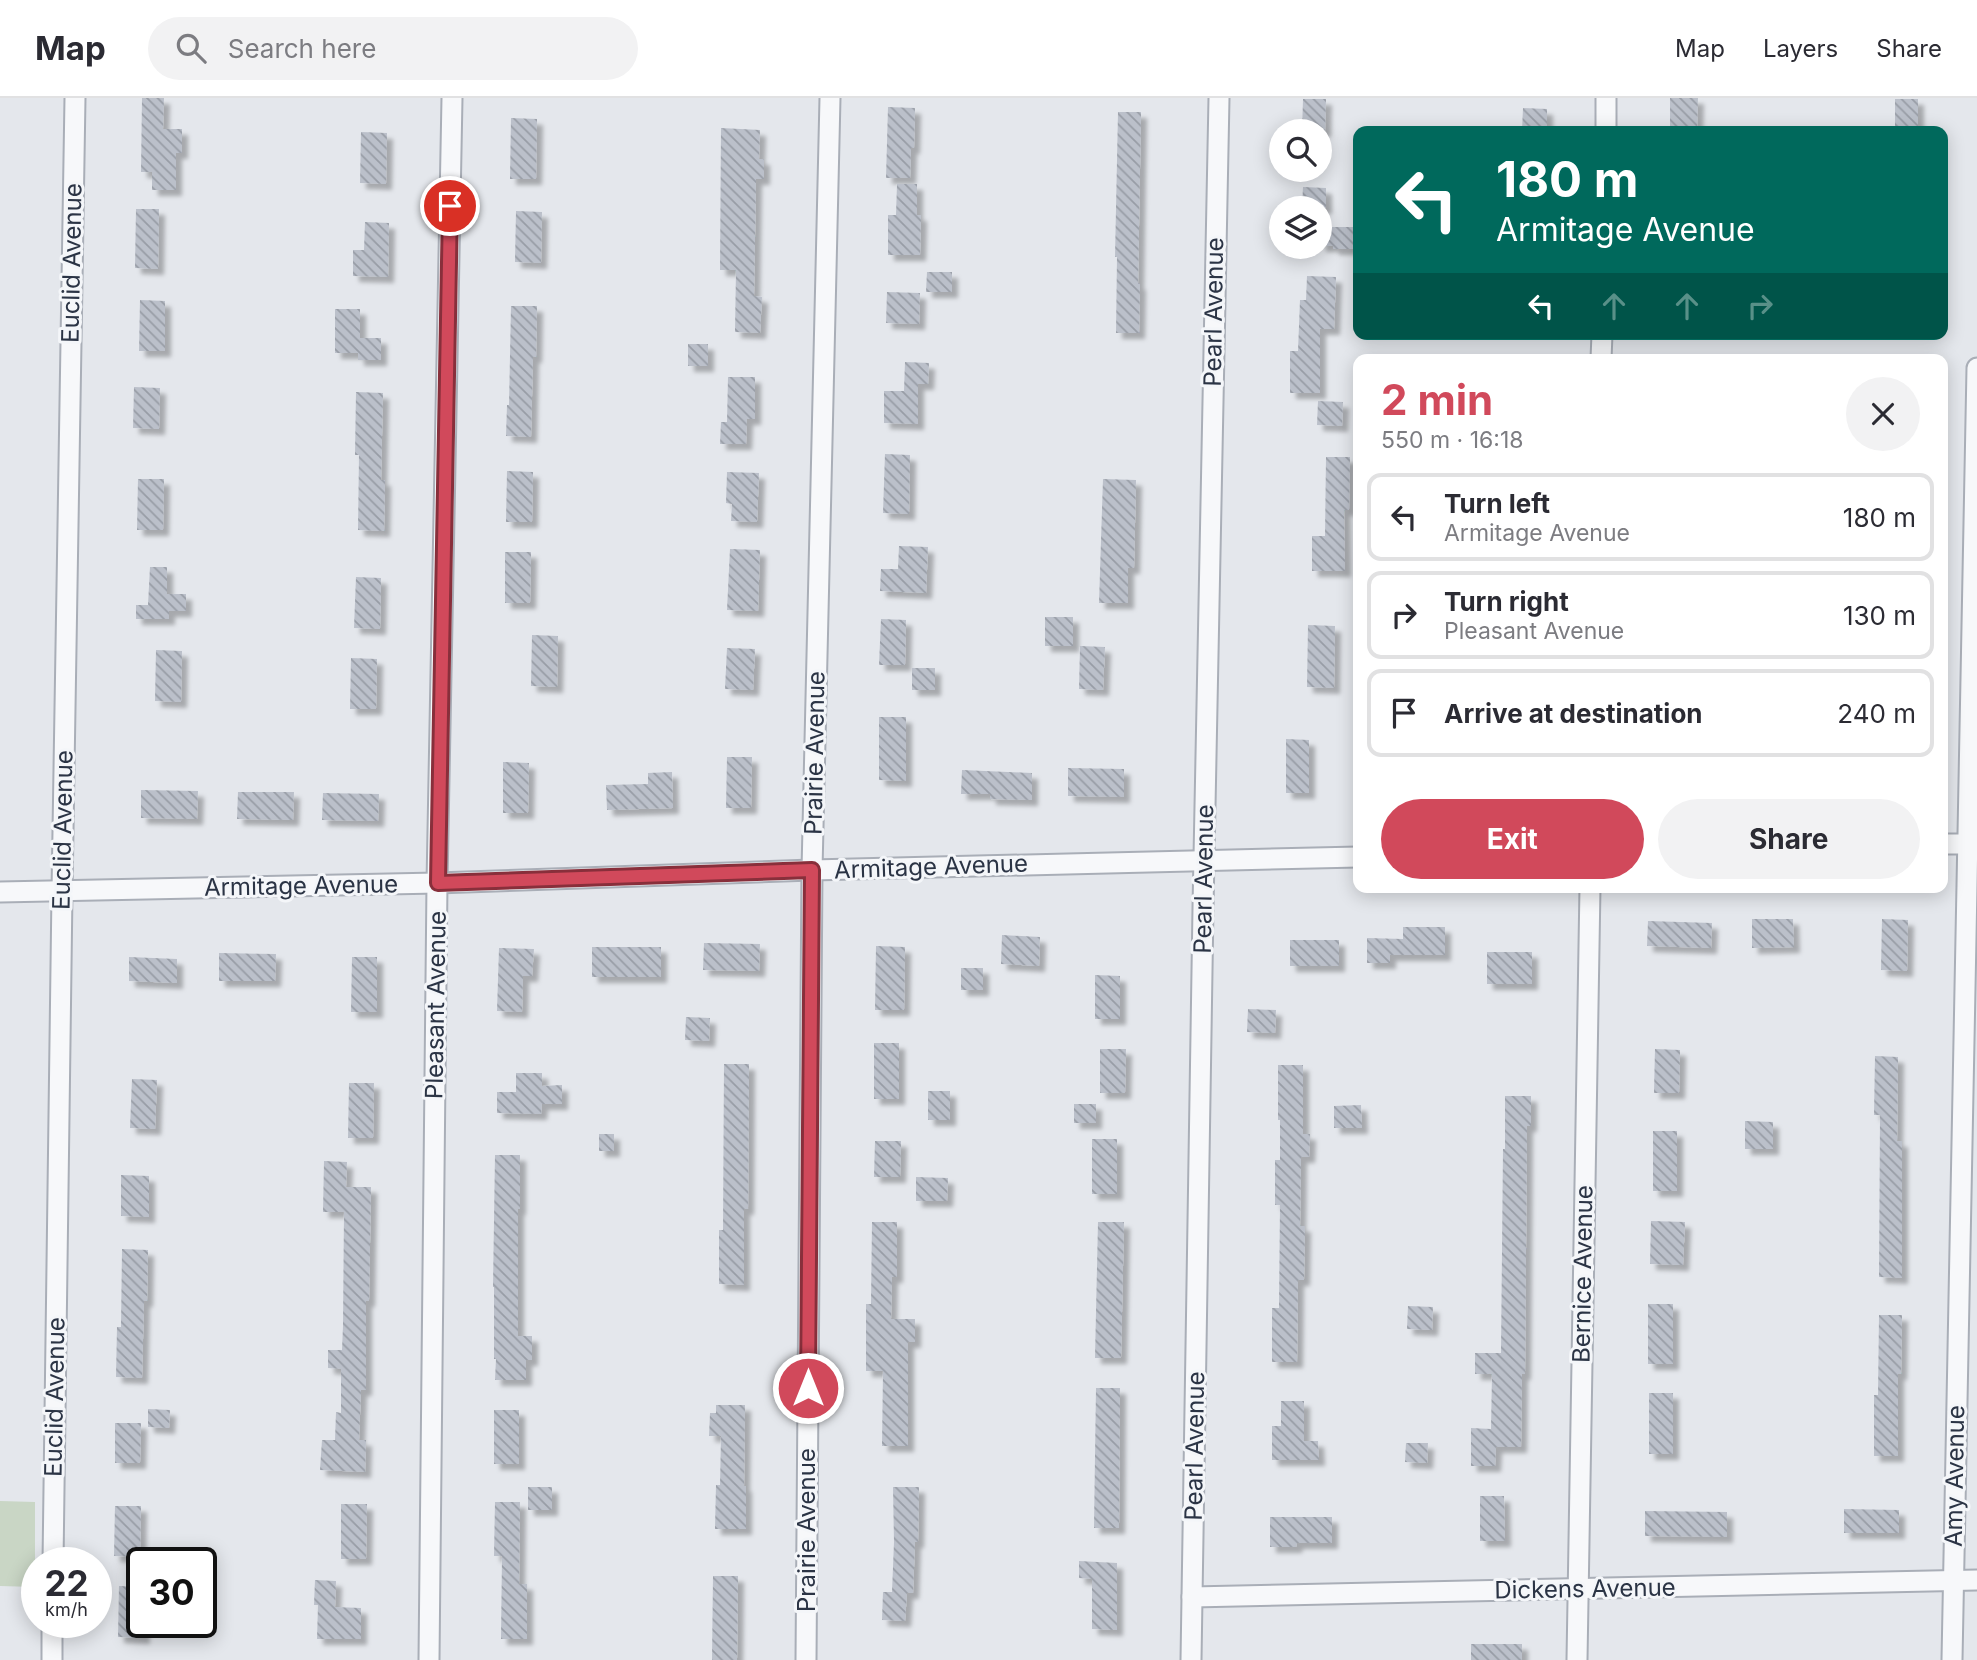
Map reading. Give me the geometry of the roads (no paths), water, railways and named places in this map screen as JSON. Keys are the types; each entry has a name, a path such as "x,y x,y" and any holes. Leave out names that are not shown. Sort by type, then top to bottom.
{"street":[{"name":"Euclid Avenue","path":"53,1547 75,98"},
{"name":"Pleasant Avenue","path":"429,1660 438,883 452,98"},
{"name":"Prairie Avenue","path":"806,1660 812,870 830,98"},
{"name":"Pearl Avenue","path":"1191,1660 1207,631 1219,98"},
{"path":"1606,98 1606,126"},
{"name":"Amy Avenue","path":"1952,1660 1972,844 1977,368"},
{"path":"1948,844 1972,844"},
{"name":"Armitage Avenue","path":"0,892 438,883 812,870 1353,857"},
{"name":"Bernice Avenue","path":"1577,1660 1590,893"},
{"name":"Dickens Avenue","path":"1192,1597 1977,1580"},
{"path":"52,1638 52,1660"}]}
